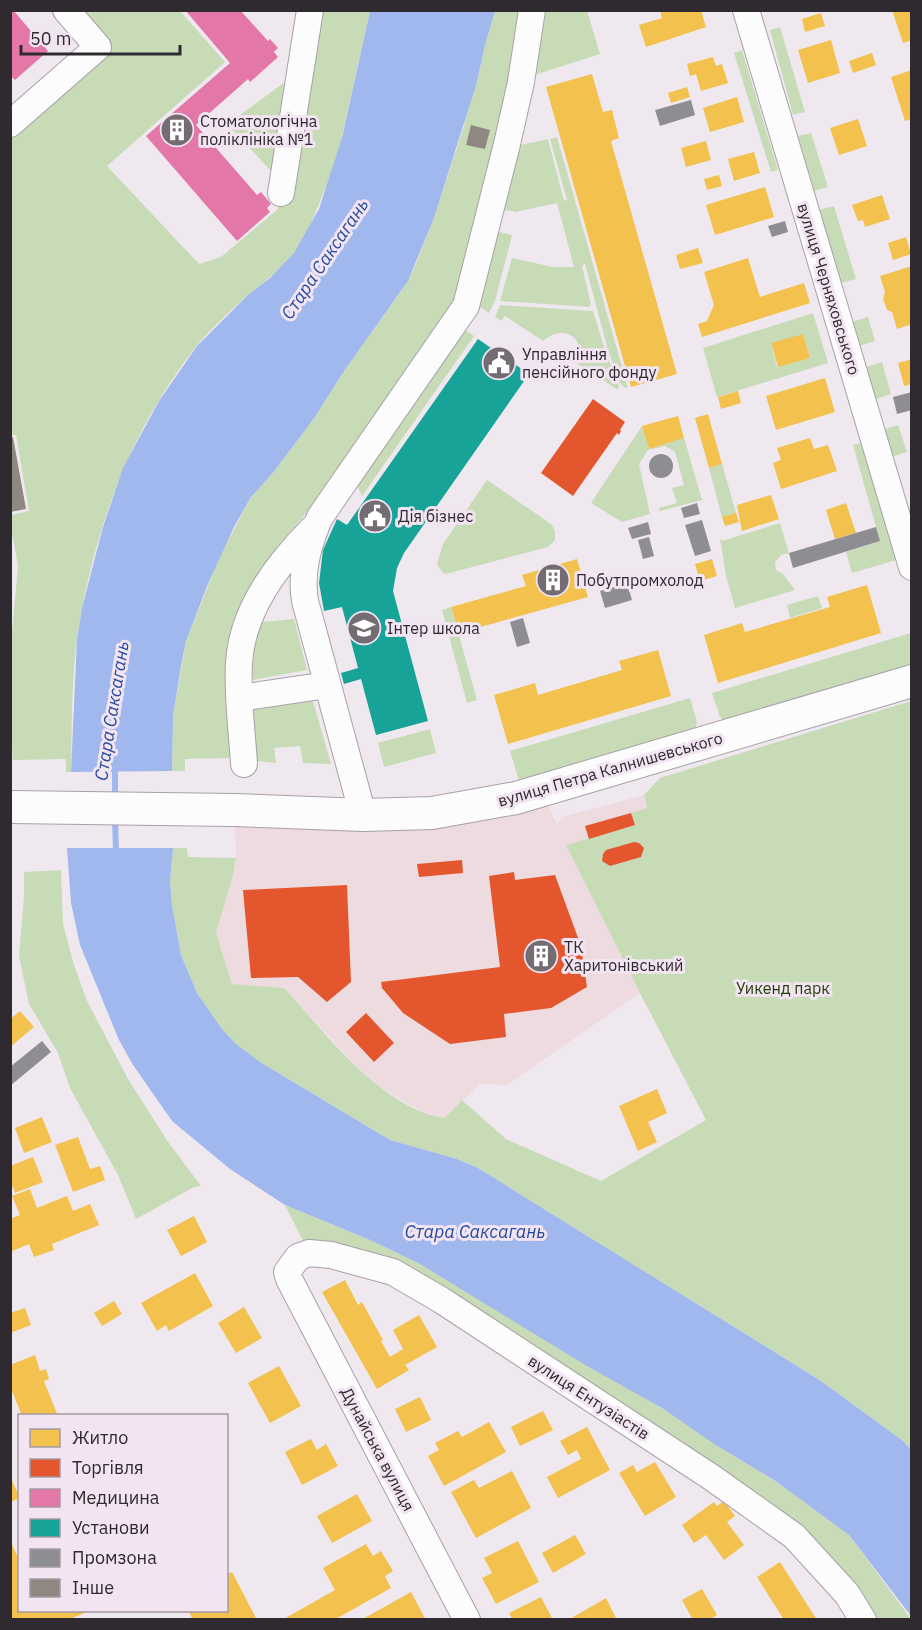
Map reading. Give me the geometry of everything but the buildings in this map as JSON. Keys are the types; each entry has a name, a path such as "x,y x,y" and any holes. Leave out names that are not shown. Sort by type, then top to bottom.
{"main road":[{"name":"вулиця Петра Калнишевського","path":"19,807 234,810 363,815 432,813 516,798 912,681"}],"street":[{"path":"10,124 98,47 66,10"},
{"path":"281,193 309,10"},
{"path":"244,764 240,653 249,617 278,569 296,545 317,524 466,306 521,82 532,10"},
{"name":"вулиця Черняховського","path":"746,10 912,567"},
{"path":"317,524 308,547 303,592 363,815"},
{"path":"240,698 327,685"},
{"name":"вулиця Ентузіастів","path":"289,1279 288,1272 298,1257 309,1253 330,1255 393,1272 441,1300 694,1465 794,1536 847,1594 863,1620"},
{"name":"Дунайська вулиця","path":"289,1279 467,1620"}],"shaded area":[{"path":"541,791 557,824 562,817 644,795 647,809 635,825 566,845 640,993 507,1085 480,1084 445,1118 423,1112 386,1091 362,1072 284,988 232,984 216,933 236,858 234,810"}],"green space":[{"path":"66,11 180,11 225,62 107,166 199,264 221,257 278,209 310,11 370,11 342,137 349,145 328,183 303,239 283,265 229,313 195,348 174,377 138,439 110,505 99,539 78,629 73,690 71,772 66,772 66,759 13,760 10,655 18,566 11,515 29,511 16,435 11,435 10,124 98,47"},
{"path":"495,11 525,11 513,80 456,299 323,494 278,545 257,579 231,758 185,759 185,771 172,771 173,716 186,641 221,554 251,497 272,474 315,417 413,271 434,218 465,123 457,114 477,82"},
{"path":"535,11 587,11 600,54 525,78"},
{"path":"780,27 805,112 793,115 770,30"},
{"path":"742,50 778,170 771,172 734,53"},
{"path":"285,82 271,171 232,129 232,121"},
{"path":"811,133 828,187 814,191 798,136"},
{"path":"557,137 628,388 620,383 608,350 585,264 582,266 591,304 589,307 500,301 512,258 553,267 574,267 557,203 516,212 497,208 511,147 548,139 564,201 567,200 550,139"},
{"path":"834,206 856,279 841,283 819,210"},
{"path":"491,230 512,235 495,301 489,313 477,305"},
{"path":"500,305 593,311 619,387 618,390 577,363 579,346 572,336 559,333 543,341 505,316 501,321 495,317"},
{"path":"813,313 828,363 717,397 703,348","holes":["803,334 810,357 777,367 771,344"]},
{"path":"868,317 875,341 859,346 852,322"},
{"path":"462,328 474,336 362,496 355,481"},
{"path":"882,362 891,394 876,399 866,367"},
{"path":"898,425 907,452 891,457 882,430"},
{"path":"642,426 649,449 684,438 702,500 660,511 659,508 677,503 672,488 684,485 675,452 665,446 648,450 639,464 650,514 622,522 591,503"},
{"path":"865,442 900,559 852,573 846,552 880,541 853,445"},
{"path":"722,464 736,513 722,517 709,468"},
{"path":"487,480 551,524 555,531 555,540 548,547 443,573 437,564 443,544"},
{"path":"780,523 789,553 781,555 775,562 776,570 783,574 795,590 735,608 726,576 720,538 722,541"},
{"path":"818,596 822,608 790,618 787,605"},
{"path":"451,607 477,700 467,703 442,610"},
{"path":"294,619 307,670 253,680 253,650 256,636 263,622"},
{"path":"911,633 911,667 725,721 720,717 712,693"},
{"path":"690,698 697,722 695,730 520,784 510,751"},
{"path":"313,701 331,764 303,763 300,746 274,748 276,763 257,761 253,710"},
{"name":"Уикенд парк","path":"911,701 911,1450 903,1441 821,1381 478,1168 457,1159 390,1140 260,1062 235,1043 222,1029 197,993 181,955 170,881 173,848 187,848 188,857 236,858 216,933 232,984 284,988 364,1074 401,1102 425,1113 445,1118 462,1100 506,1139 601,1181 706,1120 566,845 634,825 631,813 647,808 644,795 660,778"},
{"path":"430,729 436,753 384,767 378,743"},
{"path":"61,870 63,924 87,1001 128,1079 168,1142 201,1186 194,1187 136,1219 118,1175 70,1088 58,1053 29,1004 19,956 24,872"},
{"path":"285,1205 370,1240 420,1264 662,1408 714,1444 774,1480 849,1535 911,1619 863,1619 794,1536 441,1300 309,1253"}],"water":[{"path":"370,11 495,11 477,82 434,218 408,281 342,374 315,417 272,474 251,497 234,527 208,584 186,641 173,716 172,771 71,772 77,639 82,608 103,527 123,468 159,401 197,346 294,253 319,209 342,138"},
{"name":"Стара Саксагань","path":"67,848 173,848 170,881 181,955 197,993 222,1029 235,1043 260,1062 390,1140 457,1159 478,1168 821,1381 903,1441 911,1450 911,1616 849,1535 774,1480 714,1444 662,1408 587,1366 420,1264 370,1240 285,1205 230,1169 172,1121 133,1065 119,1040 80,945 71,903"}],"waterway":[{"name":"Стара Саксагань","path":"115,765 115,799"},
{"name":"Стара Саксагань","path":"115,819 116,853"}],"place":[{"name":"Стоматологічна поліклініка №1","path":"177,130"},
{"name":"Управління пенсійного фонду","path":"499,363"},
{"name":"Дія бізнес","path":"375,516"},
{"name":"Побутпромхолод","path":"553,580"},
{"name":"Інтер школа","path":"364,628"},
{"name":"ТК Харитонівський","path":"541,956"}]}
